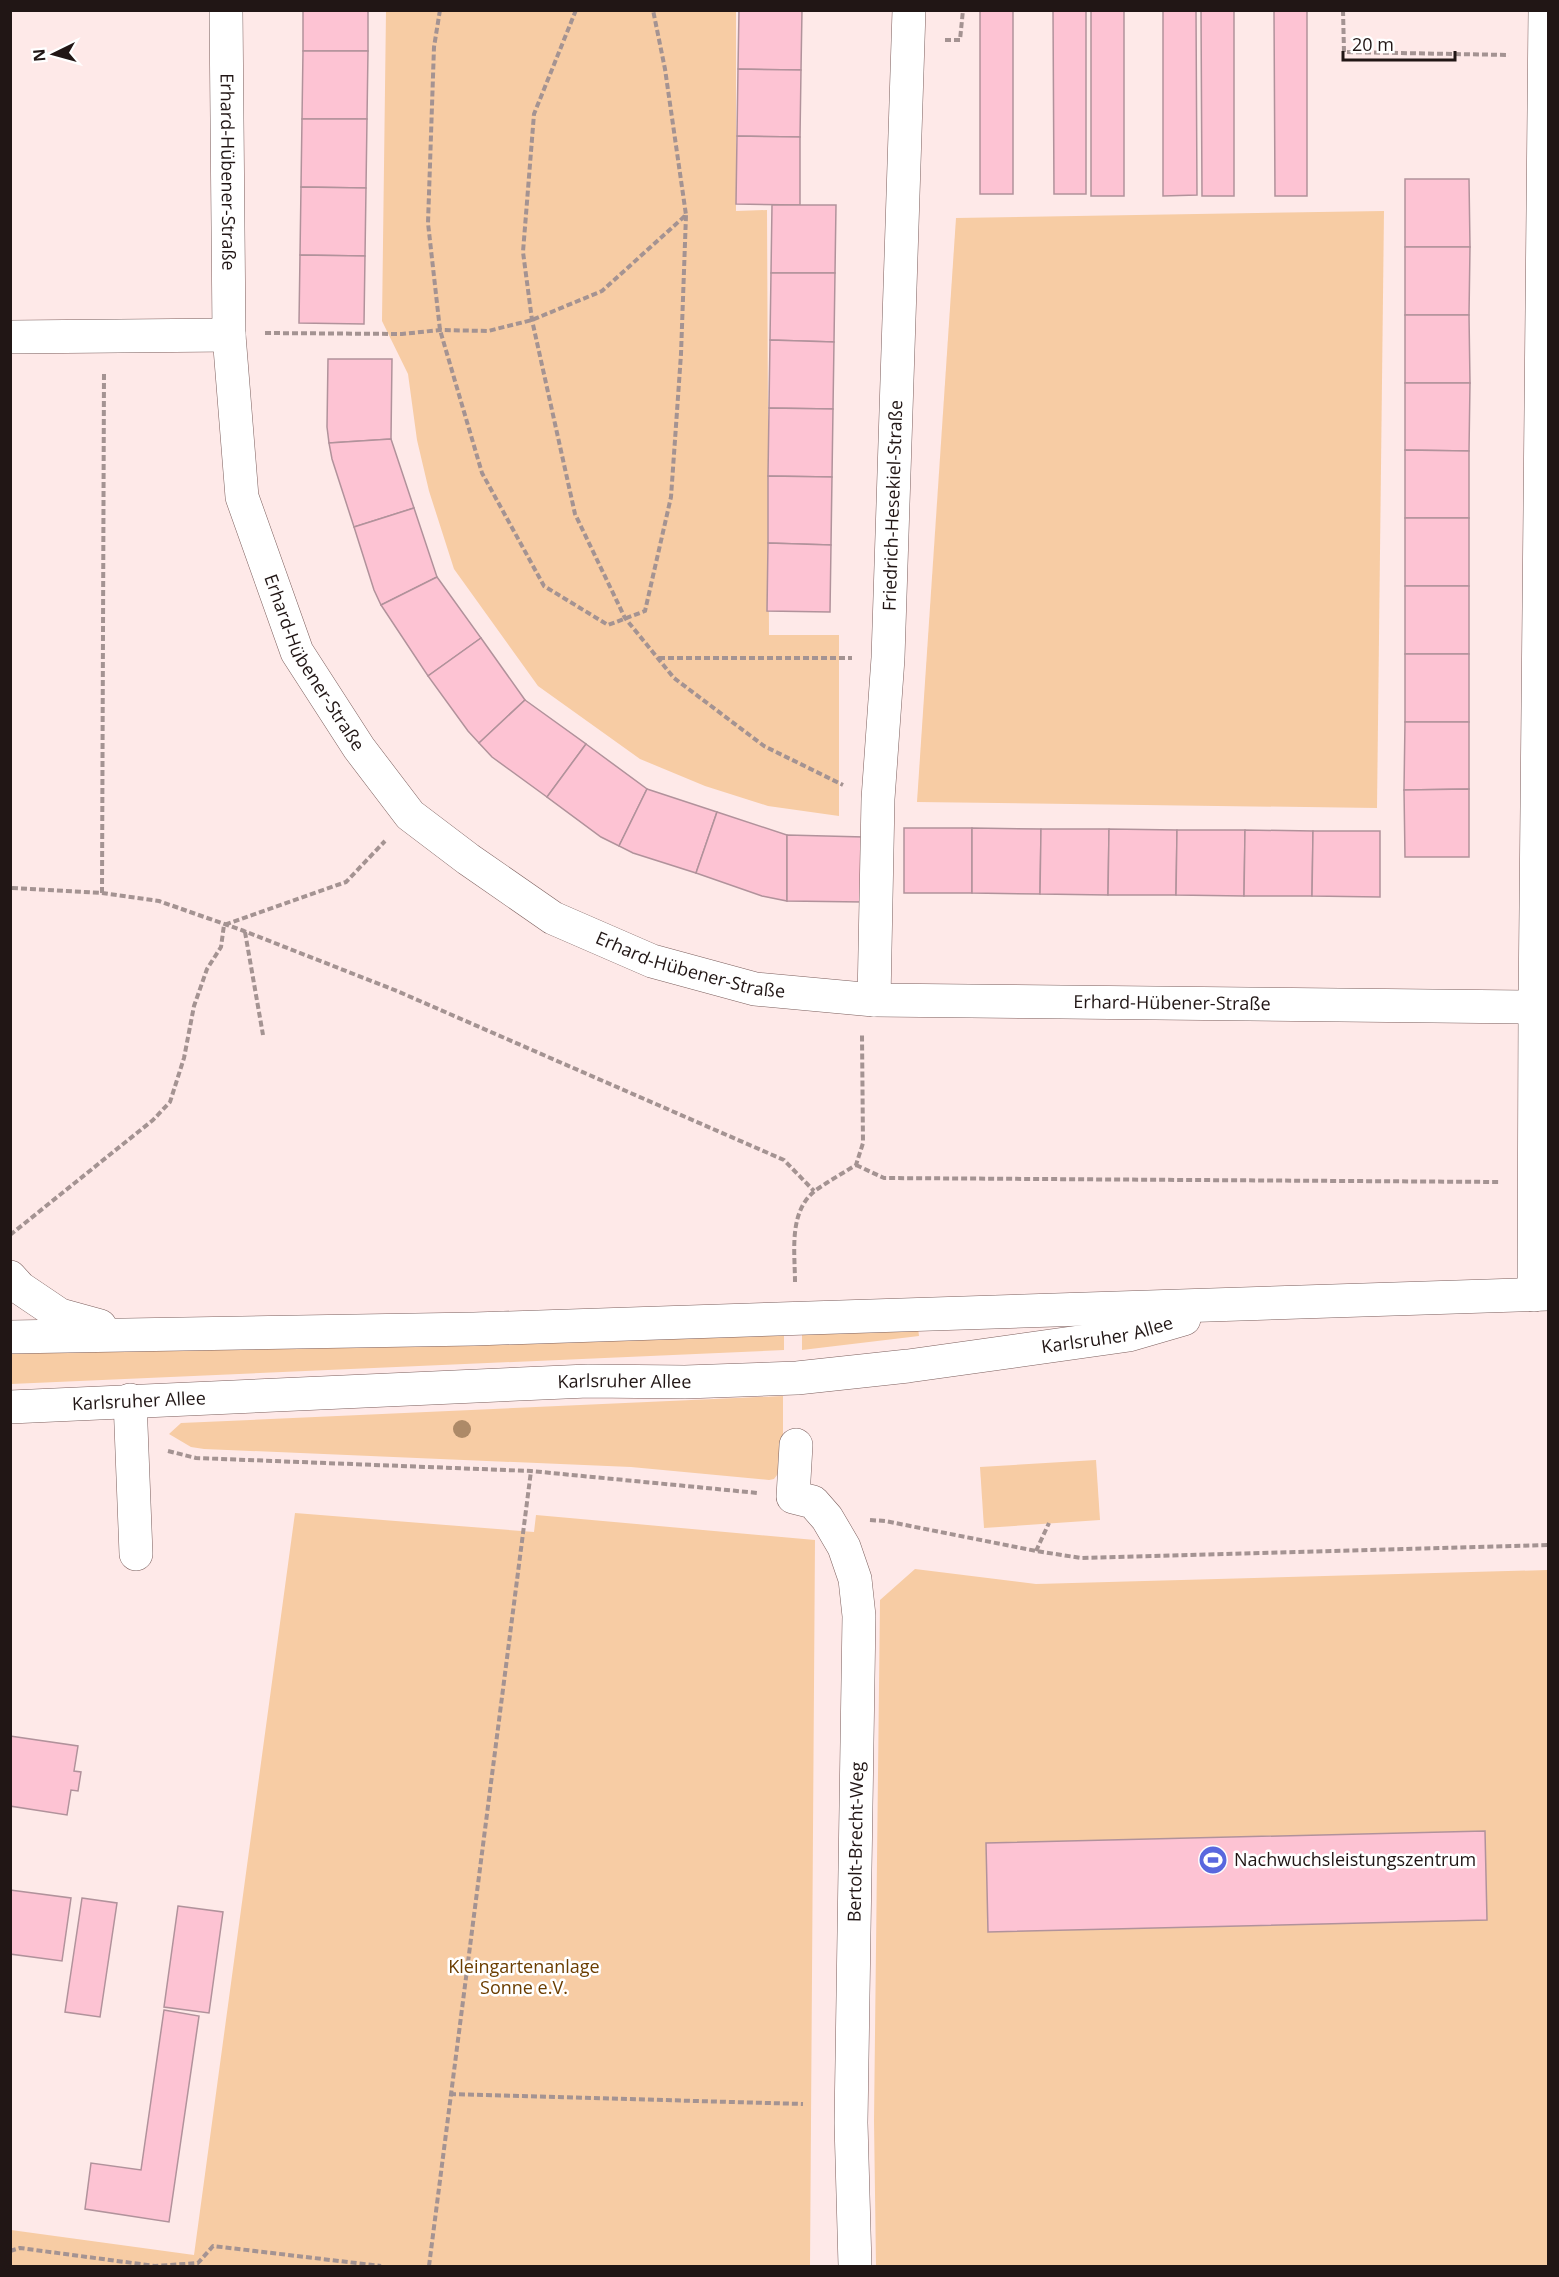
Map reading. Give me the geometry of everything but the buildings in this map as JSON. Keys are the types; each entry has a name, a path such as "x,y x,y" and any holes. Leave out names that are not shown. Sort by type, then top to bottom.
{"street":[{"name":"Erhard-Hübener-Straße","path":"226,10 229,335 242,497 297,652 359,748 410,814 468,859 553,918 651,961 755,989 874,999 1535,1007"},
{"name":"Friedrich-Hesekiel-Straße","path":"874,999 878,799 888,658 909,10"},
{"path":"1541,1295 1534,1182 1545,10"},
{"path":"10,337 229,335"},
{"path":"10,1277 20,1288 60,1315 131,1335"},
{"name":"Karlsruher Allee","path":"10,1337 474,1329 1541,1295"},
{"name":"Karlsruher Allee","path":"10,1407 588,1381 685,1382 797,1378 908,1366 1129,1335 1232,1306"},
{"path":"130,1400 136,1554"},
{"path":"793,1497 796,1445"},
{"name":"Bertolt-Brecht-Weg","path":"793,1497 813,1503 827,1518 844,1547 855,1579 859,1616 851,2123 855,2266"}],"path":[{"path":"440,10 434,47 428,223 440,330 482,473 544,586 608,625 645,611 671,496 681,354 686,215 665,69 653,10"},
{"path":"576,10 534,114 523,252 532,320 575,514 625,618 674,678 764,746 878,799"},
{"path":"1343,10 1344,52 1544,56"},
{"path":"229,335 488,331 532,320 602,291 686,215"},
{"path":"102,893 104,335"},
{"path":"658,658 888,658"},
{"path":"224,925 346,882 410,814"},
{"path":"12,888 102,893 159,901 244,931 397,991 784,1160 814,1191"},
{"path":"10,1235 153,1120 170,1102 184,1058 194,1006 207,969 221,947 224,925"},
{"path":"244,931 263,1035"},
{"path":"795,1241 796,1222 801,1206 814,1191 856,1165 863,1143 862,1035 842,998"},
{"path":"856,1165 884,1178 1534,1182"},
{"path":"158,1449 196,1458 531,1471 722,1488 793,1497"},
{"path":"429,2266 531,1471"},
{"path":"827,1518 885,1521 1081,1558 1548,1545"},
{"path":"1036,1551 1049,1523"},
{"path":"450,2094 803,2104"},
{"path":"10,2251 20,2248 155,2266 198,2263 213,2246 381,2266"}],"green space":[{"path":"386,11 736,11 736,211 767,210 769,635 839,635 839,816 768,806 705,786 640,759 538,686 454,569 429,491 417,440 408,374 382,321"},
{"path":"1384,211 1377,808 917,802 956,218"},
{"path":"918,1328 919,1336 802,1350 802,1334"},
{"path":"784,1334 784,1350 11,1384 10,1350"},
{"path":"783,1396 783,1467 774,1479 769,1480 631,1467 204,1449 191,1447 169,1434 181,1423"},
{"path":"1096,1460 1100,1520 984,1528 980,1467"},
{"name":"Kleingartenanlage Sonne e.V.","path":"295,1513 534,1532 536,1515 815,1540 810,2266 11,2266 11,2230 194,2255"},
{"name":"Nachwuchsleistungszentrum","path":"915,1569 1036,1584 1548,1570 1548,2266 876,2266 874,2121 880,1600"}],"place":[{"name":"Nachwuchsleistungszentrum","path":"1213,1860"}]}
